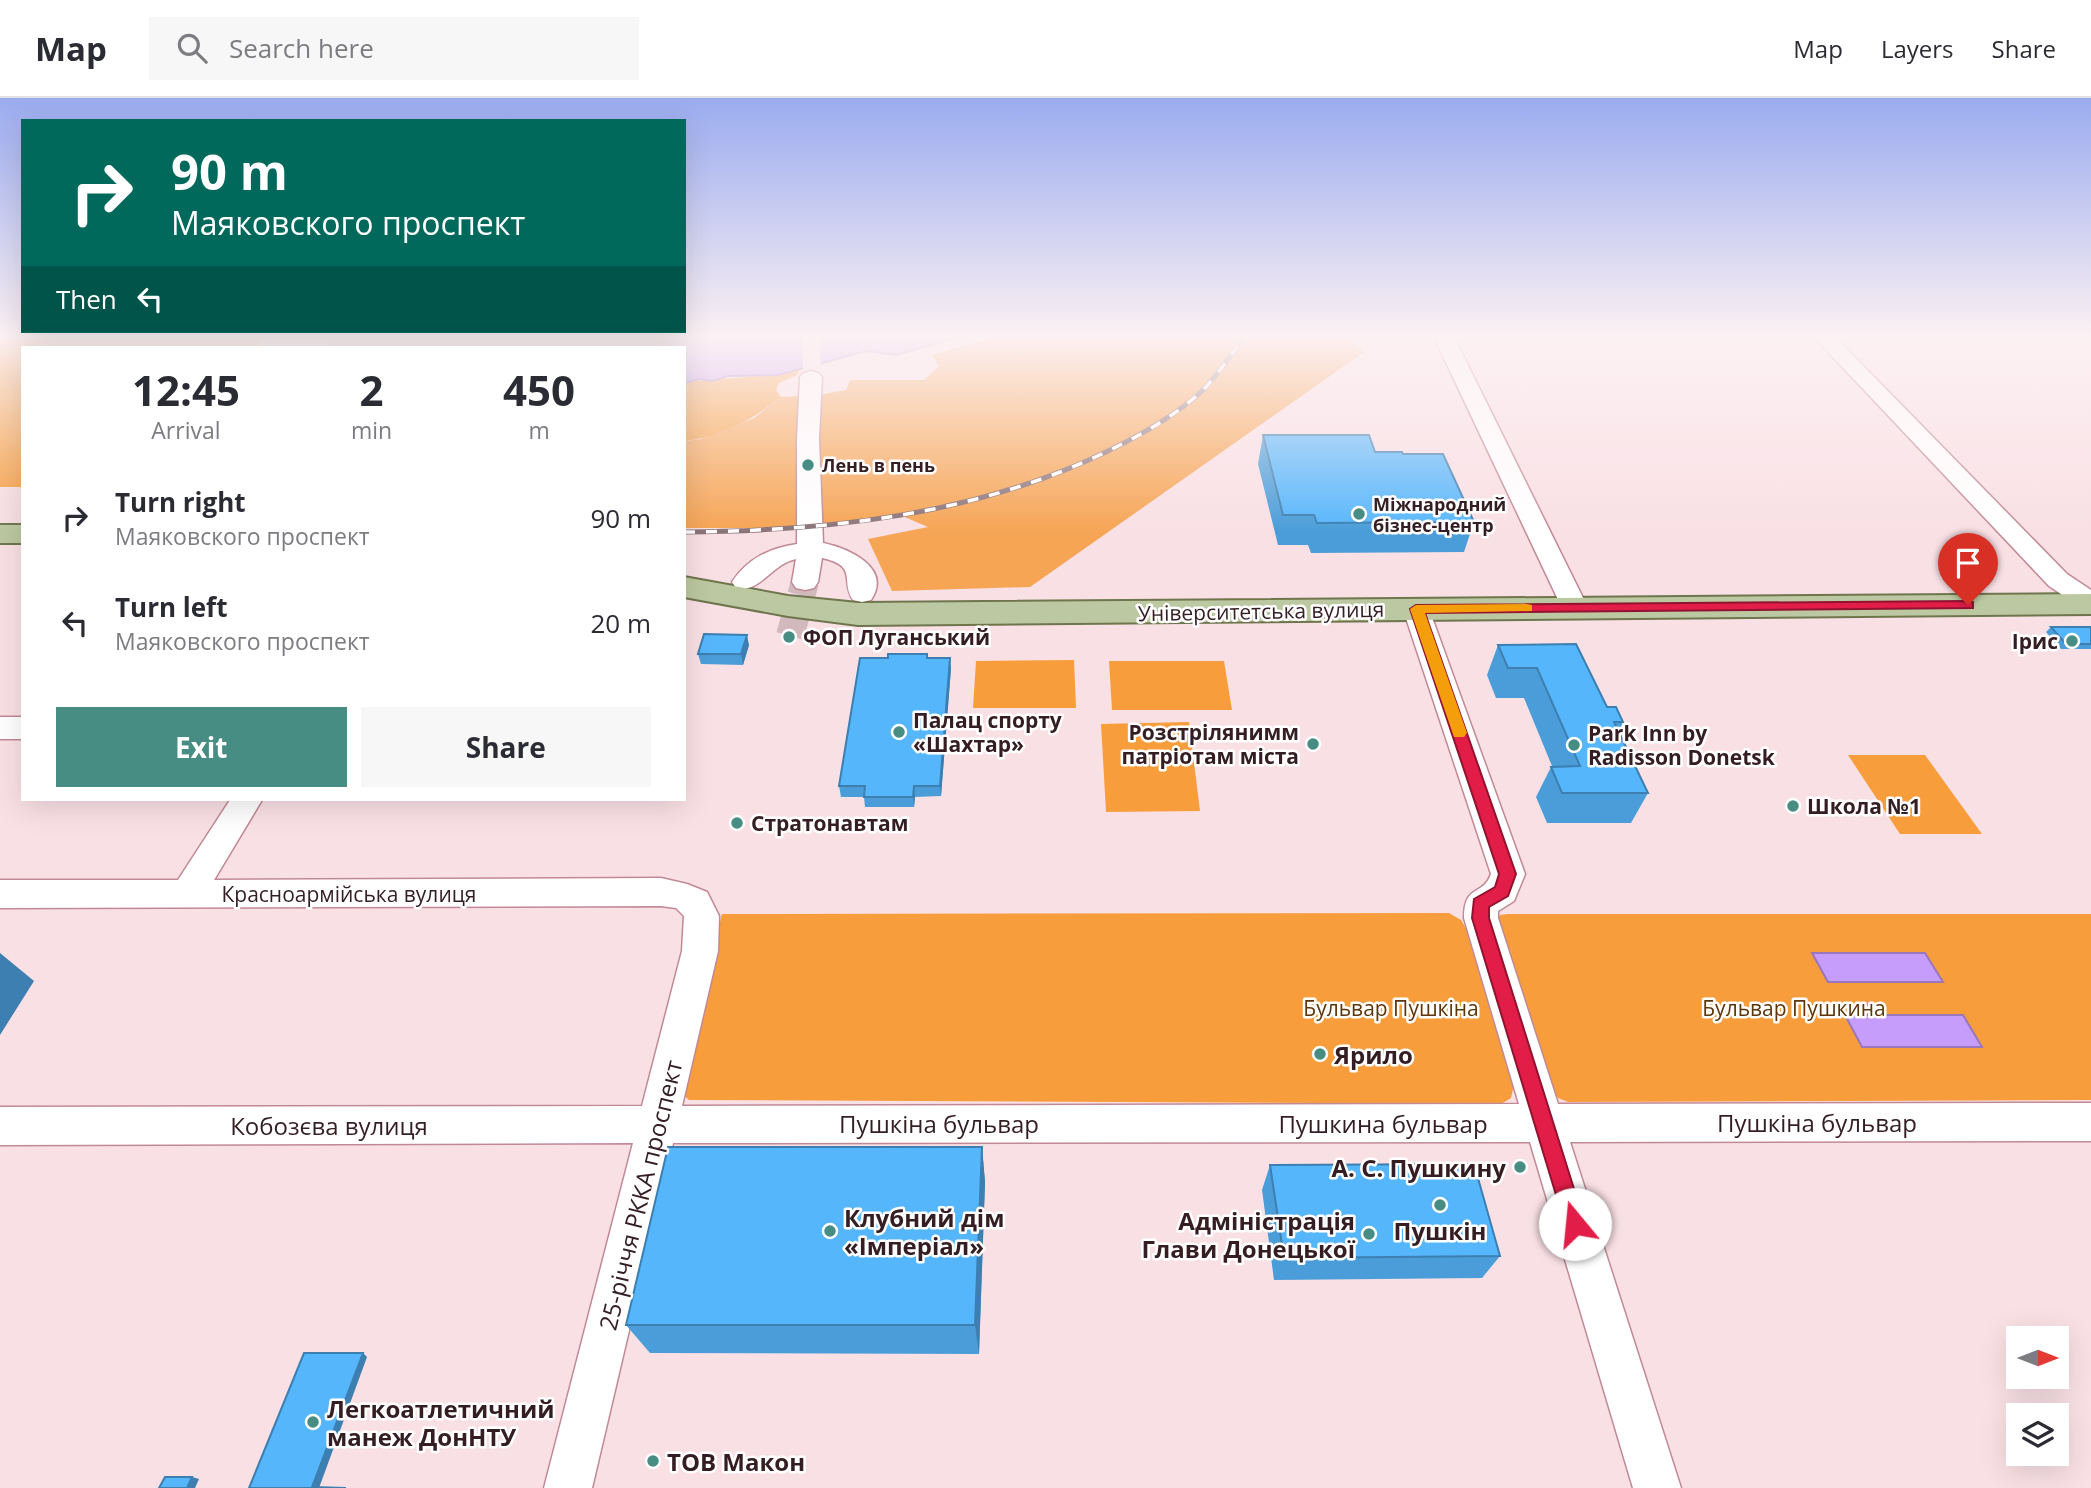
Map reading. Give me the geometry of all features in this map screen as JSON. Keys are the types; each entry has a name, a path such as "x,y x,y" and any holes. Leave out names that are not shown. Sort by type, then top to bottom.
{"main road":[{"path":"0,534 21,534"},
{"name":"Університетська вулиця","path":"686,587 788,606 858,614 2091,603"}],"street":[{"path":"805,582 810,550 810,402"},
{"path":"1475,402 1575,608"},
{"path":"1886,402 2058,580 2091,603"},
{"path":"745,582 762,564 778,556 810,550 831,552 846,557 857,565 862,576 862,594"},
{"path":"1416,609 1508,874 1502,891 1480,904 1480,918 1657,1488"},
{"path":"0,728 21,728"},
{"path":"187,895 245,801"},
{"name":"Красноармійська вулиця","path":"0,894 661,892 686,894 695,901"},
{"name":"25-річчя РККА проспект","path":"568,1488 700,951 702,919 695,901"},
{"name":"Пушкіна бульвар","path":"1544,1123 2091,1122"},
{"name":"Пушкіна бульвар","path":"657,1123 1222,1123"},
{"name":"Кобозєва вулиця","path":"0,1126 657,1123"},
{"name":"Пушкина бульвар","path":"1222,1123 1544,1123"}],"green space":[{"path":"0,402 21,402 21,487 0,487"},
{"path":"686,402 774,402 724,432 686,441"},
{"path":"1074,660 1076,708 973,708 976,661"},
{"path":"1109,661 1224,661 1232,710 1112,710"},
{"path":"1189,722 1200,811 1106,812 1101,724"},
{"path":"1848,755 1925,755 1982,834 1900,834"},
{"name":"Бульвар Пушкіна","path":"1449,913 1461,920 1467,930 1514,1085 1511,1098 1501,1104 689,1100 681,1093 680,1087 722,914"},
{"name":"Бульвар Пушкина","path":"2091,914 2091,1100 1568,1102 1558,1098 1553,1091 1497,921 1500,915"}],"shaded area":[{"path":"775,402 1293,402 1030,587 892,591 868,539 928,527 900,515 798,528 686,528 686,441 701,439 754,418"},
{"path":"1812,953 1925,953 1943,982 1828,982"},
{"path":"1845,1015 1963,1015 1982,1047 1862,1047"}],"building":[{"path":"1263,435 1369,435 1375,452 1443,454 1474,522 1317,523 1314,515 1283,515"},
{"path":"2051,627 2091,627 2091,644 2066,644"},
{"path":"704,634 747,635 741,654 698,654"},
{"path":"1576,644 1607,707 1616,707 1623,722 1614,722 1648,793 1562,793 1551,767 1580,766 1537,668 1508,668 1498,645"},
{"name":"Палац спорту «Шахтар»","path":"888,654 927,654 927,658 950,658 940,786 914,786 913,797 864,797 865,786 839,786 860,658 888,658"},
{"name":"Клубний дім «Імперіал»","path":"668,1147 982,1147 975,1325 626,1325"},
{"name":"Адміністрація Глави Донецької","path":"1474,1164 1500,1256 1284,1258 1270,1165"},
{"name":"Легкоатлетичний манеж ДонНТУ","path":"304,1353 363,1353 312,1487 346,1488 249,1488"},
{"path":"165,1477 192,1477 187,1488 159,1488"}],"tunnel":[{"path":"790,636 805,582"}],"railway":[{"path":"686,532 847,523 901,515 1007,491 1108,451 1157,424 1189,402"}],"slow traffic":[{"path":"1459,733 1416,609 1527,608"}],"place":[{"name":"Лень в пень","path":"808,465"},
{"name":"Міжнародний бізнес-центр","path":"1359,514"},
{"name":"ФОП Луганський","path":"789,637"},
{"name":"Ірис","path":"2072,641"},
{"name":"Палац спорту «Шахтар»","path":"899,732"},
{"name":"Розстрілянимм патріотам міста","path":"1313,744"},
{"name":"Park Inn by Radisson Donetsk","path":"1574,745"},
{"name":"Школа №1","path":"1793,806"},
{"name":"Стратонавтам","path":"737,823"},
{"name":"Ярило","path":"1320,1054"},
{"name":"А. С. Пушкину","path":"1520,1167"},
{"name":"Пушкін","path":"1440,1205"},
{"name":"Клубний дім «Імперіал»","path":"830,1231"},
{"name":"Адміністрація Глави Донецької","path":"1369,1234"},
{"name":"Легкоатлетичний манеж ДонНТУ","path":"313,1422"},
{"name":"ТОВ Макон","path":"653,1461"}],"route":[{"path":"1575,1224 1480,918 1480,904 1502,891 1508,874 1416,609 1968,605"}]}
